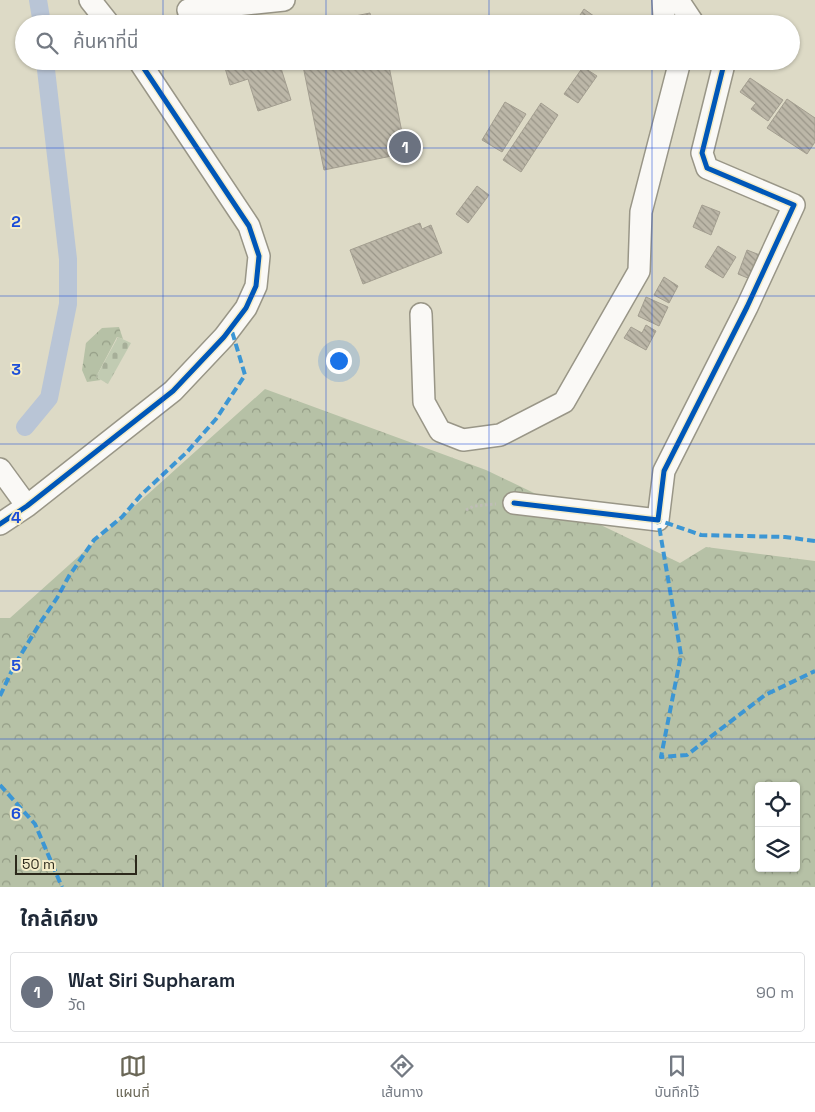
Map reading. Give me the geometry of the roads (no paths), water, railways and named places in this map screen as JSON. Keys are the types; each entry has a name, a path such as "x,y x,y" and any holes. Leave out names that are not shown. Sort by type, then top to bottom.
{"street":[{"path":"90,0 102,15"},
{"path":"188,10 284,0"},
{"path":"663,0 664,15"},
{"path":"678,0 688,15"},
{"path":"0,524 27,506 173,391 224,338 246,308 256,286 259,256 249,226 145,70"},
{"path":"421,314 424,402 440,432 463,440 500,435 564,402 639,271 641,212 678,70"},
{"path":"514,503 658,520 664,471 748,306 794,205 707,168 702,153 723,70"},
{"path":"0,469 27,506"}],"waterway":[{"path":"38,0 40,15"},
{"path":"25,427 49,398 68,304 68,259 46,70"}],"place":[{"name":"Wat Siri Supharam","path":"405,147"}]}
